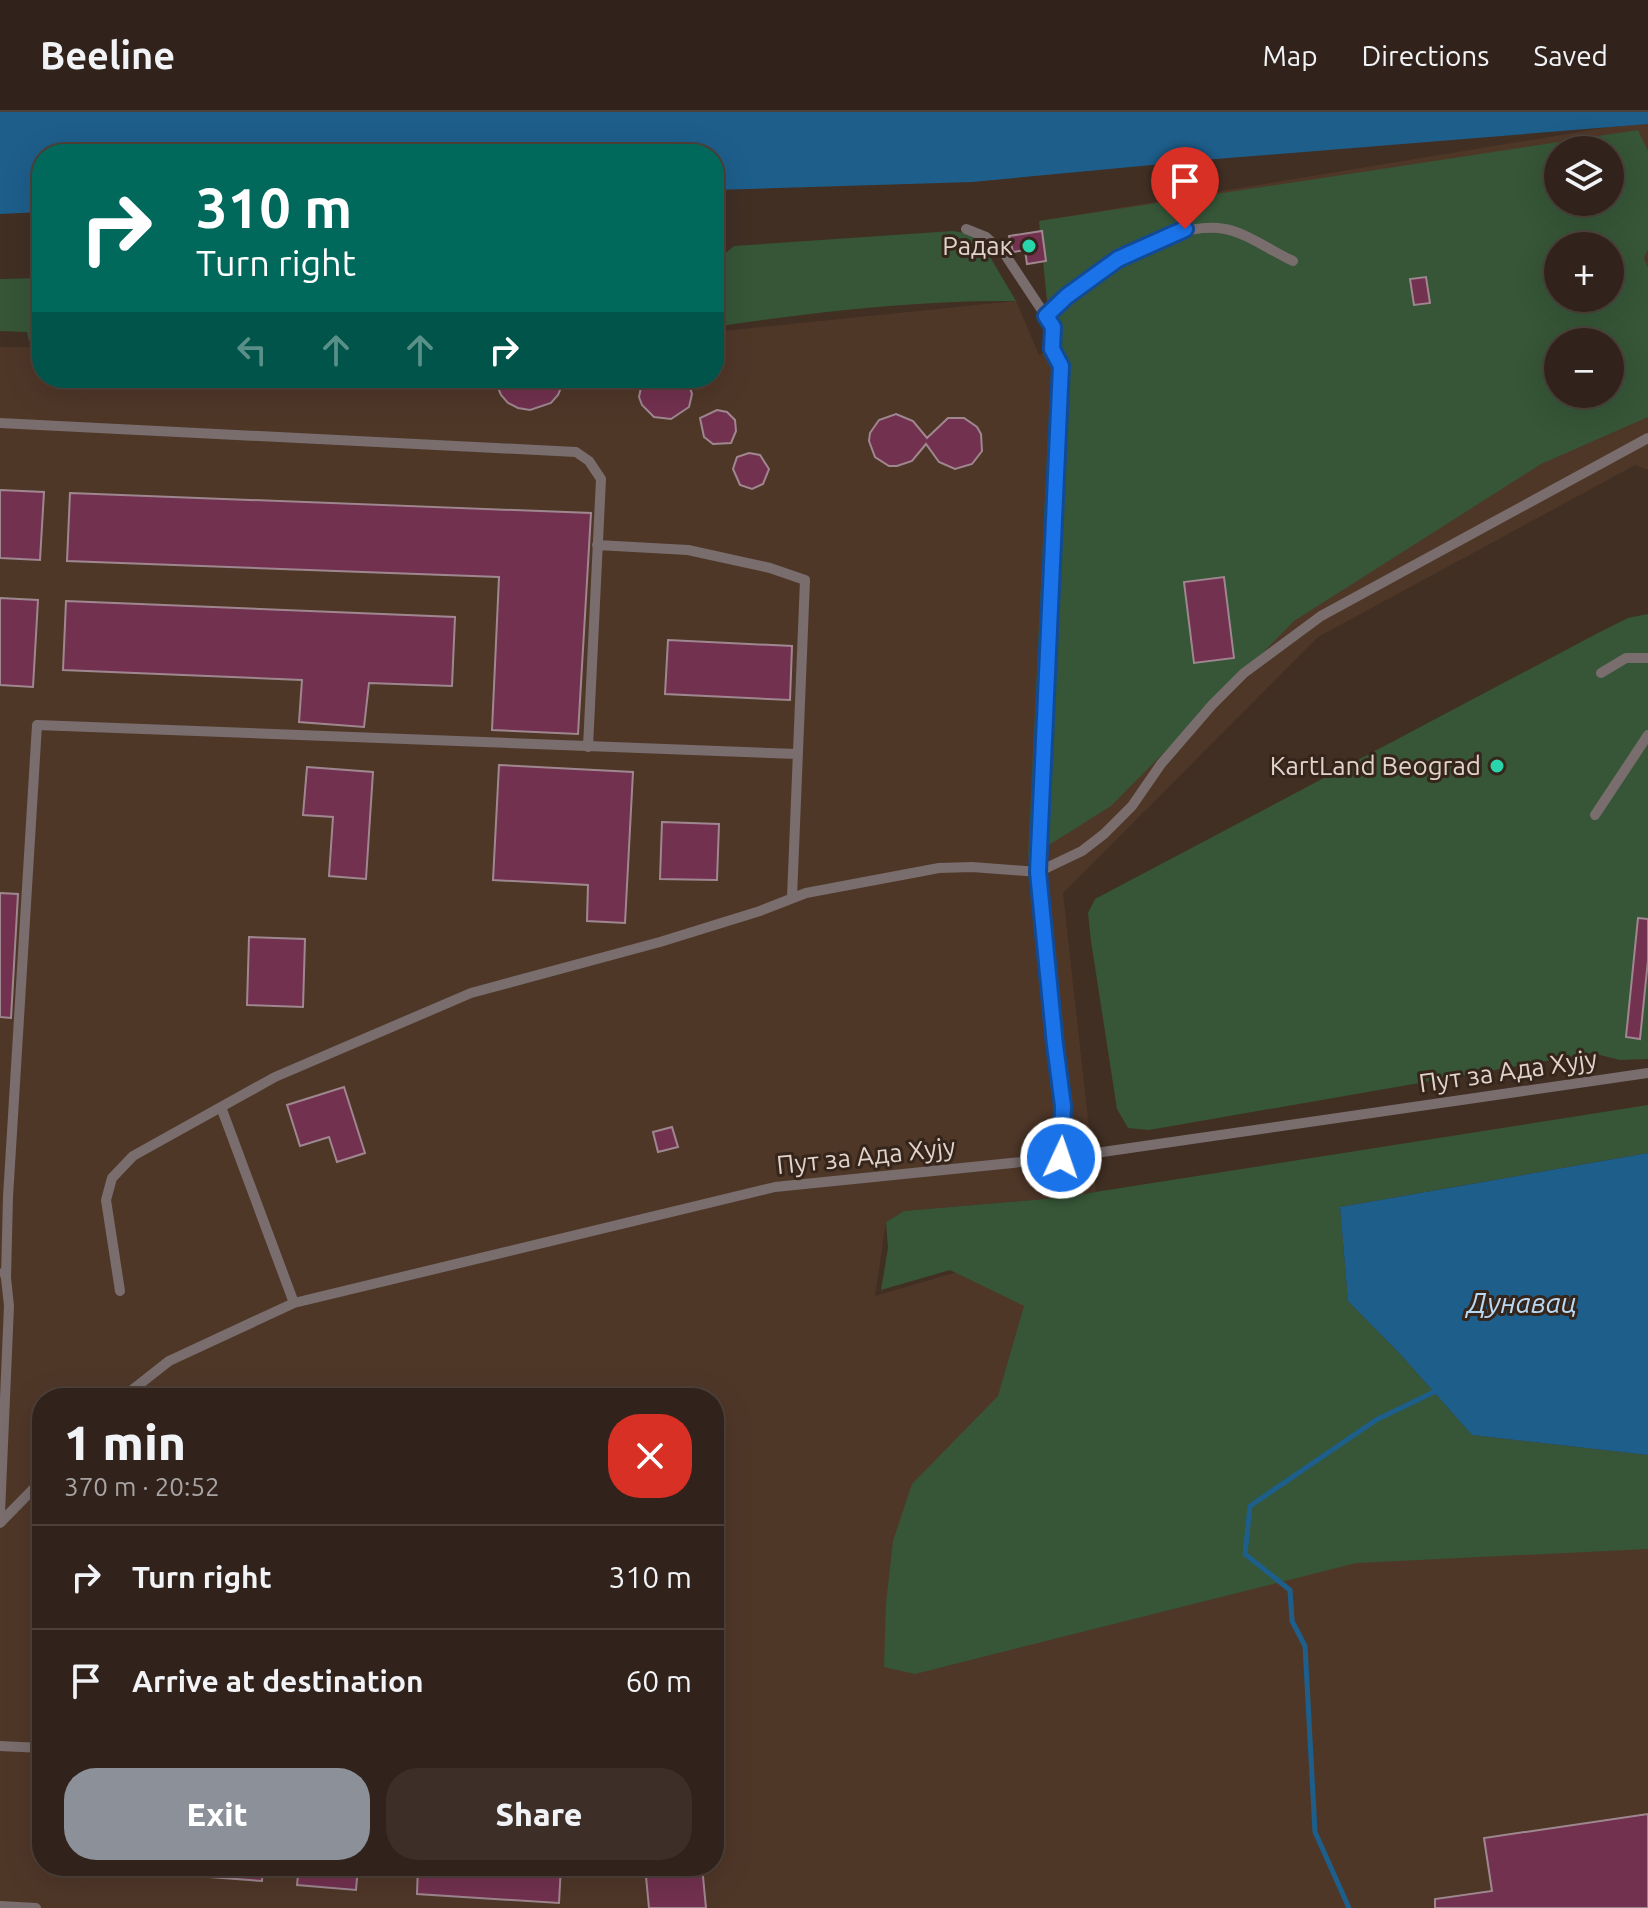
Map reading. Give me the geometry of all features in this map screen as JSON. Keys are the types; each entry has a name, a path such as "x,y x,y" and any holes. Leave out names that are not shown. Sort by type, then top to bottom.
{"lane":[{"path":"966,229 986,237 1004,253 1053,327 1052,349 1061,366 1038,872 1063,1106 1061,1158"},
{"path":"1046,316 1067,296 1118,259 1185,229 1227,229 1293,261"},
{"path":"0,423 576,452 589,461 601,479 588,747"},
{"path":"120,1291 106,1200 112,1178 133,1156 275,1077 471,993 660,942 806,893 939,868 1038,872 1082,851 1104,834 1132,806 1184,734 1244,673 1277,646 1321,616 1648,438"},
{"path":"597,545 688,550 770,568 805,580 792,898"},
{"path":"1601,673 1626,658 1648,658"},
{"path":"0,1513 8,1197 37,725 797,754"},
{"path":"1595,815 1648,735"},
{"name":"Пут за Ада Хују","path":"135,1388 169,1361 294,1303 775,1187 1061,1158 1648,1073"},
{"path":"221,1107 294,1303"},
{"path":"0,1266 6,1278"},
{"path":"0,1523 32,1490"},
{"path":"0,1746 32,1748"},
{"path":"0,1906 36,1908"}],"shaded area":[{"path":"1648,124 1648,470 1635,465 1318,637 1063,893 1096,1192 904,1211 886,1222 875,1296 1091,1233 1340,1207 1348,1301 1472,1435 1648,1455 1648,1908 0,1908 0,347 32,347 32,388 724,388 724,331 1016,301 1039,355 1052,348 1039,221 1544,138 1544,216 1624,216 1624,136 1555,136"}],"green space":[{"path":"1638,130 1648,151 1648,249 1644,258 1648,268 1648,417 1541,464 1294,621 1111,806 1028,858 1052,349 1039,221 1544,144 1544,216 1624,216 1624,136 1599,136"},
{"path":"953,231 977,235 1016,301 865,308 724,326 724,254 734,246"},
{"path":"32,278 32,341 29,341 27,332 0,331 0,279"},
{"name":"KartLand Beograd","path":"1648,614 1648,1059 1620,1060 1592,1053 1149,1130 1128,1128 1117,1109 1091,941 1088,913 1095,899 1598,633 1628,618"},
{"path":"1648,1105 1648,1153 1340,1207 1348,1301 1472,1435 1648,1455 1648,1549 1356,1563 915,1674 884,1667 886,1604 893,1541 912,1484 998,1396 1024,1306 950,1270 881,1290 888,1248 886,1222 904,1211 1057,1198"}],"water":[{"path":"0,112 1648,112 1648,124 972,182 724,190 724,144 32,144 32,212 0,214"},
{"name":"Дунавац","path":"1648,1153 1648,1455 1472,1435 1348,1301 1340,1207"}],"building":[{"path":"1042,231 1046,261 1027,264 1025,250 1013,252 1009,236"},
{"path":"1426,277 1430,303 1414,305 1410,279"},
{"path":"498,388 561,388 551,403 530,410 508,403"},
{"path":"641,388 690,388 692,394 689,407 671,419 654,417 639,397"},
{"path":"717,410 727,412 735,420 736,431 731,443 713,444 704,437 700,418"},
{"path":"896,414 913,421 927,438 948,418 964,418 981,434 982,451 972,464 955,469 939,462 926,444 912,461 889,466 875,457 869,441 870,433 879,420"},
{"path":"749,453 760,455 769,469 763,484 752,489 740,485 733,469 737,457"},
{"path":"0,490 44,492 40,560 0,558"},
{"path":"70,493 591,513 578,734 492,730 499,577 67,561"},
{"path":"1224,577 1234,658 1194,663 1184,582"},
{"path":"0,598 38,600 33,687 0,685"},
{"path":"66,601 455,617 452,686 369,683 364,727 299,722 302,680 63,670"},
{"path":"668,640 792,646 790,700 665,694"},
{"path":"499,765 633,772 625,923 587,921 588,885 493,880"},
{"path":"307,767 373,772 366,879 329,876 333,817 303,815"},
{"path":"662,822 719,824 717,880 660,879"},
{"path":"0,893 18,894 11,1018 0,1017"},
{"path":"1638,918 1648,919 1648,960 1640,1039 1626,1037"},
{"path":"249,937 305,939 303,1007 247,1005"},
{"path":"344,1087 365,1153 337,1162 329,1137 300,1146 287,1105"},
{"path":"672,1127 678,1147 658,1152 653,1132"},
{"path":"1648,1814 1648,1908 1435,1908 1435,1899 1492,1891 1484,1838"},
{"path":"210,1876 262,1876 262,1881"},
{"path":"298,1876 357,1876 356,1890 297,1885"},
{"path":"418,1876 560,1876 559,1903 417,1894"},
{"path":"646,1876 703,1876 706,1908 649,1908"}],"waterway":[{"path":"1349,1908 1315,1832 1305,1646 1292,1621 1290,1590 1245,1554 1250,1506 1376,1420 1434,1392"}],"place":[{"name":"Радак","path":"1029,246"},
{"name":"KartLand Beograd","path":"1497,766"}],"route":[{"path":"1061,1158 1063,1106 1038,872 1061,366 1052,349 1053,327 1046,316 1067,296 1118,259 1185,229"}]}
